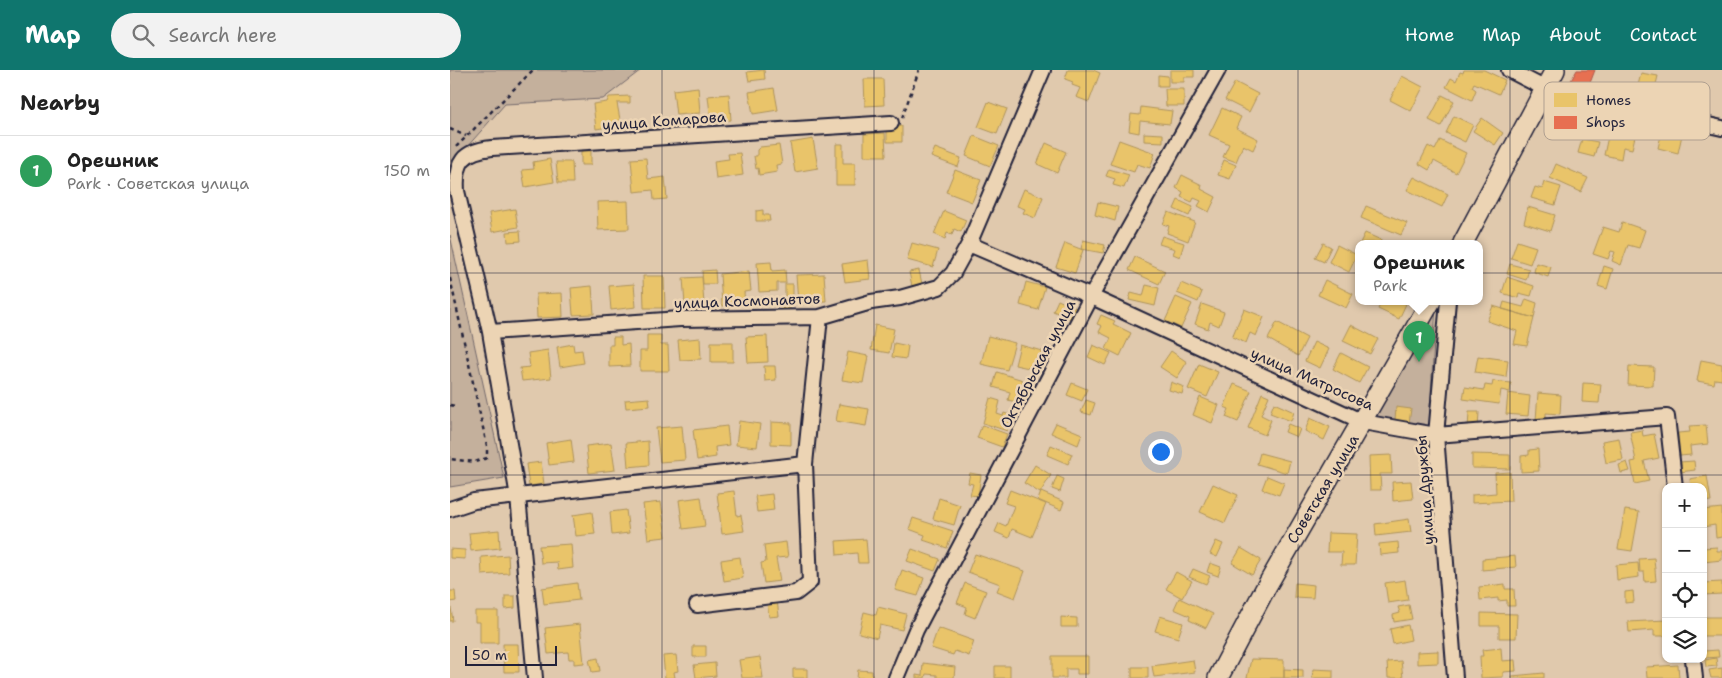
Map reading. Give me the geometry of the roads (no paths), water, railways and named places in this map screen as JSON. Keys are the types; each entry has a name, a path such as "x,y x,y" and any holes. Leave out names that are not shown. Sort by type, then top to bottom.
{"street":[{"name":"улица Космонавтов","path":"490,332 680,319 820,317 871,302 900,298 939,287 953,273 969,244 1043,70"},
{"name":"Октябрьская улица","path":"896,678 916,630 1092,297 1218,70"},
{"path":"1465,240 1544,88 1509,70"},
{"path":"1548,82 1555,70"},
{"name":"улица Комарова","path":"490,332 457,191 456,177 458,167 465,156 476,150 890,123"},
{"name":"улица Матросова","path":"969,244 1092,297 1363,422 1436,435 1667,417 1674,483"},
{"name":"Советская улица","path":"1218,678 1264,589 1363,422 1429,305"},
{"name":"улица Дружбы","path":"1448,305 1436,435 1455,678"},
{"path":"697,605 796,593 810,582 805,464 820,317"},
{"path":"490,332 518,496 535,678"},
{"path":"450,509 474,501 805,464"},
{"path":"1694,663 1696,678"}],"place":[{"name":"Орешник","path":"1419,362"}]}
